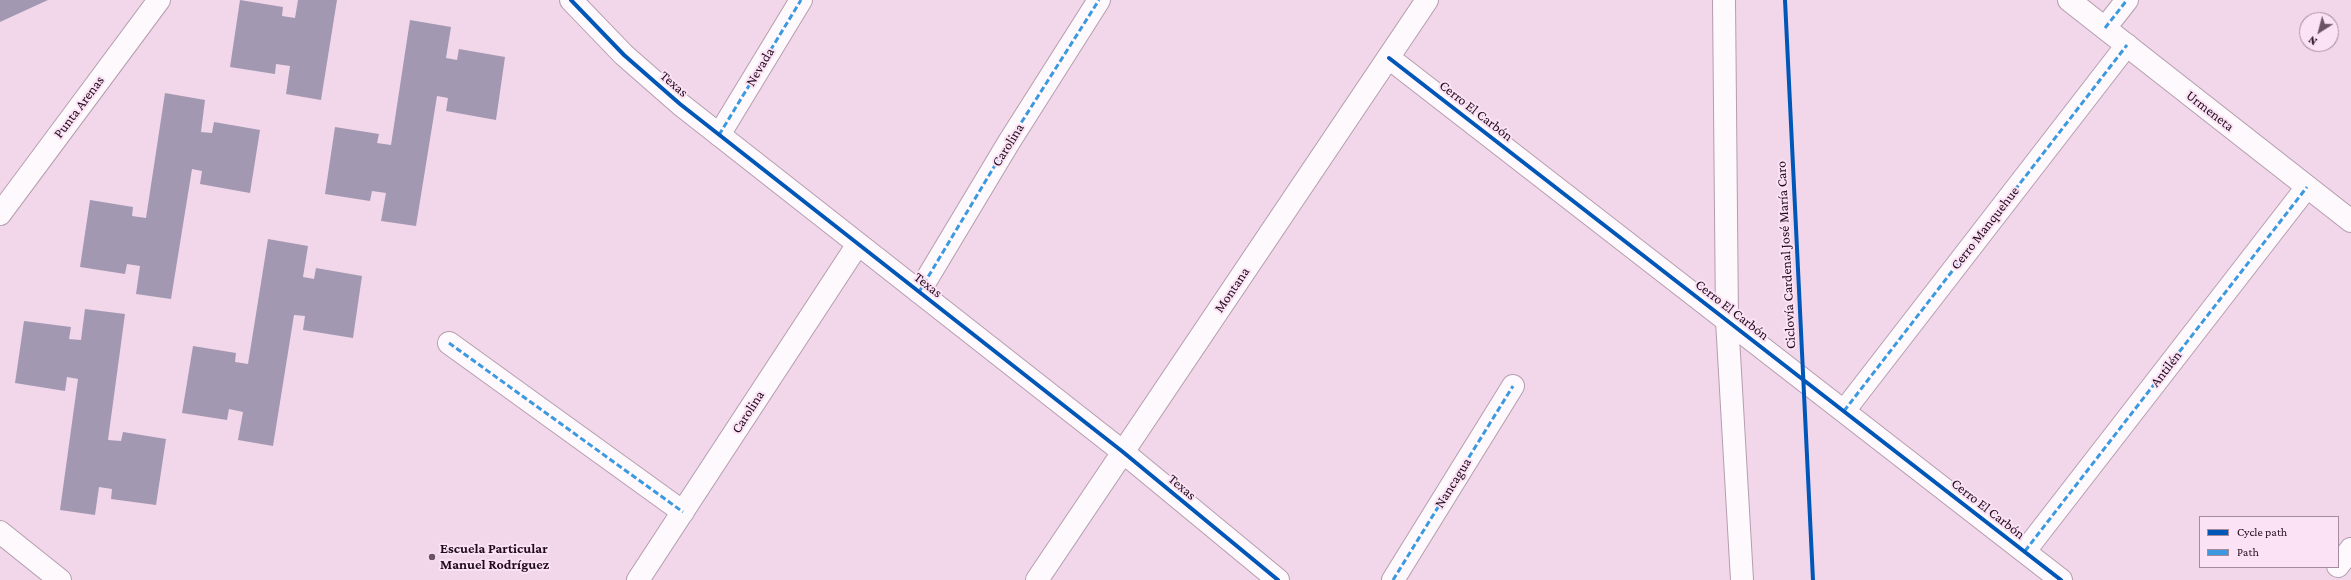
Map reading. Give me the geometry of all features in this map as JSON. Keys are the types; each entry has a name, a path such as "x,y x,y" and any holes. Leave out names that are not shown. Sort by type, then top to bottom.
{"street":[{"name":"Punta Arenas","path":"0,214 159,0"},
{"name":"Texas","path":"571,0 624,55 719,135 1123,452 1278,580"},
{"name":"Nevada","path":"719,135 801,0"},
{"name":"Carolina","path":"919,292 1009,142 1099,0"},
{"name":"Montana","path":"1037,580 1427,0"},
{"path":"1724,0 1727,320 1742,580"},
{"name":"Urmeneta","path":"2069,0 2351,222"},
{"path":"2105,28 2127,0"},
{"name":"Cerro Manquehue","path":"1844,410 2127,45"},
{"name":"Cerro El Carbón","path":"1389,58 2061,580"},
{"name":"Antilén","path":"2025,551 2307,187"},
{"name":"Carolina","path":"638,580 858,244"},
{"path":"449,343 683,512"},
{"name":"Nancagua","path":"1393,580 1513,386"},
{"path":"0,532 60,580"},
{"path":"2339,566 2351,549"},
{"path":"2328,580 2337,568"}],"building":[{"path":"0,0 48,0 0,22"},
{"path":"240,0 283,7 282,16 295,18 298,0 337,0 321,100 286,94 290,66 276,64 275,74 230,67"},
{"path":"410,20 451,27 446,58 457,60 459,49 505,57 496,120 446,111 448,98 437,96 416,226 381,221 386,193 372,191 370,201 325,194 335,127 379,134 377,143 391,145"},
{"path":"165,93 205,100 201,132 212,133 214,122 260,130 250,193 200,184 202,171 192,169 171,299 136,294 140,266 127,264 125,274 80,267 90,200 133,207 132,216 146,218"},
{"path":"268,239 308,246 303,277 314,279 316,268 362,276 353,338 303,330 305,316 294,315 273,446 238,440 243,412 229,409 227,420 182,413 193,346 236,353 235,362 248,364"},
{"path":"85,309 125,314 108,440 121,441 123,432 166,439 156,505 111,499 112,489 99,487 95,515 60,510 78,379 67,377 65,391 15,383 24,321 71,327 69,339 81,340"}],"marked path":[{"path":"719,135 801,0"},
{"path":"919,292 1009,142 1099,0"},
{"path":"2105,28 2127,0"},
{"path":"1844,411 2127,45"},
{"path":"2025,551 2307,187"},
{"path":"449,343 683,512"},
{"path":"1393,580 1513,386"}],"cycle path":[{"path":"571,0 624,55 680,104 1123,452 1278,580"},
{"name":"Ciclovía Cardenal José María Caro","path":"1785,0 1813,580"},
{"path":"1389,58 2061,580"}],"place":[{"name":"Escuela Particular Manuel Rodríguez","path":"432,557"}]}
